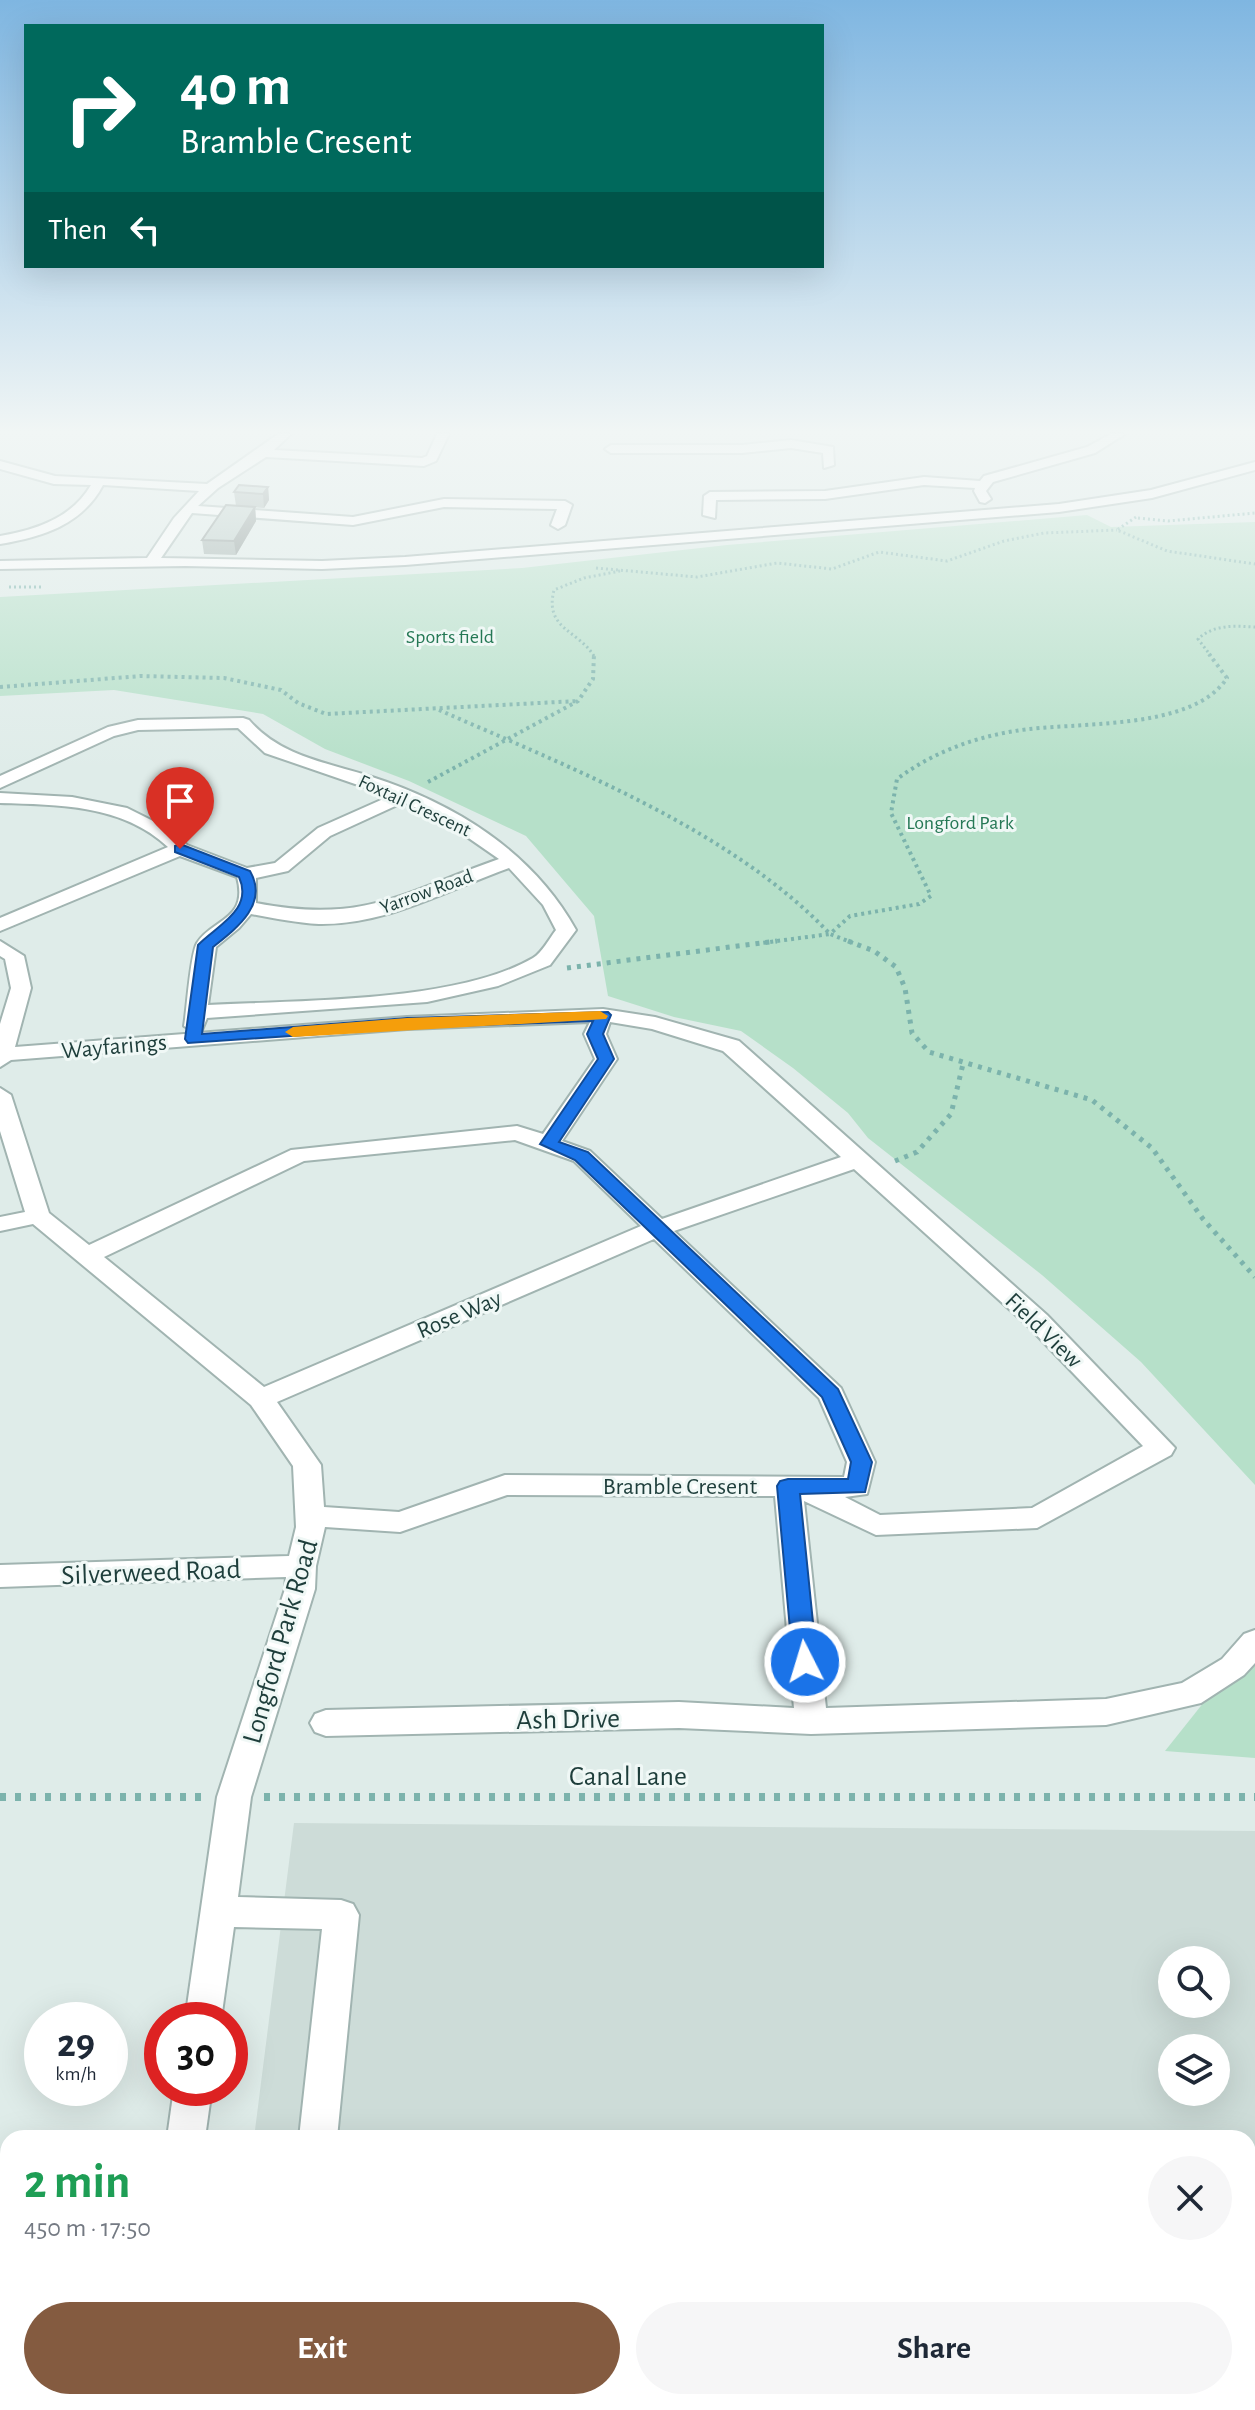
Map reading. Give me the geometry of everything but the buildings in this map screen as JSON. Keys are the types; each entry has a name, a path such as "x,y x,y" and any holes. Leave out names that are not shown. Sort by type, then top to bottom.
{"street":[{"path":"151,563 160,546"},
{"path":"0,565 367,564 586,546"},
{"name":"Foxtail Crescent","path":"0,783 108,732 138,725 243,723 265,746 403,796 445,814 495,844 556,906 566,930 543,961"},
{"path":"0,798 57,800 118,810 166,832 180,849 245,874 281,867 324,832 403,796"},
{"path":"0,925 180,849"},
{"name":"Yarrow Road","path":"246,907 324,918 376,911 430,894 479,871 511,861"},
{"path":"193,1039 206,945 236,922 246,907 249,884 245,874"},
{"path":"0,947 14,956 21,988 1,1057"},
{"path":"197,1012 263,1010 427,996 498,980 543,961"},
{"path":"548,1144 606,1059 595,1034 603,1015"},
{"name":"Wayfarings","path":"1,1057 407,1023 603,1015"},
{"name":"Field View","path":"603,1015 655,1023 731,1046 1038,1321 1161,1448 1037,1518 876,1525 794,1486"},
{"path":"0,1095 38,1216 0,1224"},
{"name":"Bramble Cresent","path":"87,1256 299,1155 517,1133 582,1156 831,1394 861,1462 857,1487 505,1485 400,1522 312,1516"},
{"name":"Rose Way","path":"261,1399 656,1229 863,1165"},
{"name":"Longford Park Road","path":"38,1216 261,1399 307,1465 312,1516 301,1566 300,1589 234,1797 205,2002"},
{"path":"794,1486 811,1721"},
{"name":"Silverweed Road","path":"0,1576 301,1566"},
{"name":"Ash Drive","path":"326,1723 679,1715 811,1721 1106,1712 1190,1694 1233,1667 1255,1642"},
{"path":"218,1911 341,1915 319,2130"},
{"path":"187,2130 190,2106"}],"path":[{"path":"403,796 578,701 593,679 594,654 557,622 550,605 554,590 584,578 626,570 697,577 777,563 832,569 879,552 947,561 988,546"},
{"path":"1156,546 1167,551 1255,564"},
{"path":"543,961 567,968 830,934 850,916 919,904 931,896 891,813 897,779 916,763 957,744 1016,731 1138,718 1182,709 1214,696 1227,678 1198,639 1205,631 1226,626 1255,627"},
{"path":"0,687 141,676 224,678 281,690 298,703 326,714 578,701"},
{"path":"439,710 618,788 723,850 799,901 830,934 874,951 896,967 905,988 912,1033 929,1052 1092,1100 1152,1148 1203,1219 1255,1277"},
{"path":"863,1165 917,1152 951,1114 963,1064"},
{"name":"Canal Lane","path":"0,1797 1252,1795"}],"shaded area":[{"path":"294,1823 1255,1831 1255,2130 255,2130"}],"green space":[{"name":"Longford Park","path":"714,546 1255,546 1255,1485 1141,1362 1042,1275 868,1138 848,1113 793,1068 741,1031 674,1017 608,996 594,916 526,836 409,781 325,749 263,714 114,690 0,696 0,597 522,568"},
{"path":"1255,1638 1255,1758 1165,1751"}],"slow traffic":[{"path":"293,1032 407,1023 600,1016"}],"route":[{"path":"180,849 245,874 249,884 246,907 236,922 206,945 193,1039 407,1023 603,1015 595,1034 606,1059 548,1144 582,1156 831,1394 861,1462 857,1487 788,1486 805,1662"}],"park label":[{"name":"Sports field","path":"450,636"}]}
